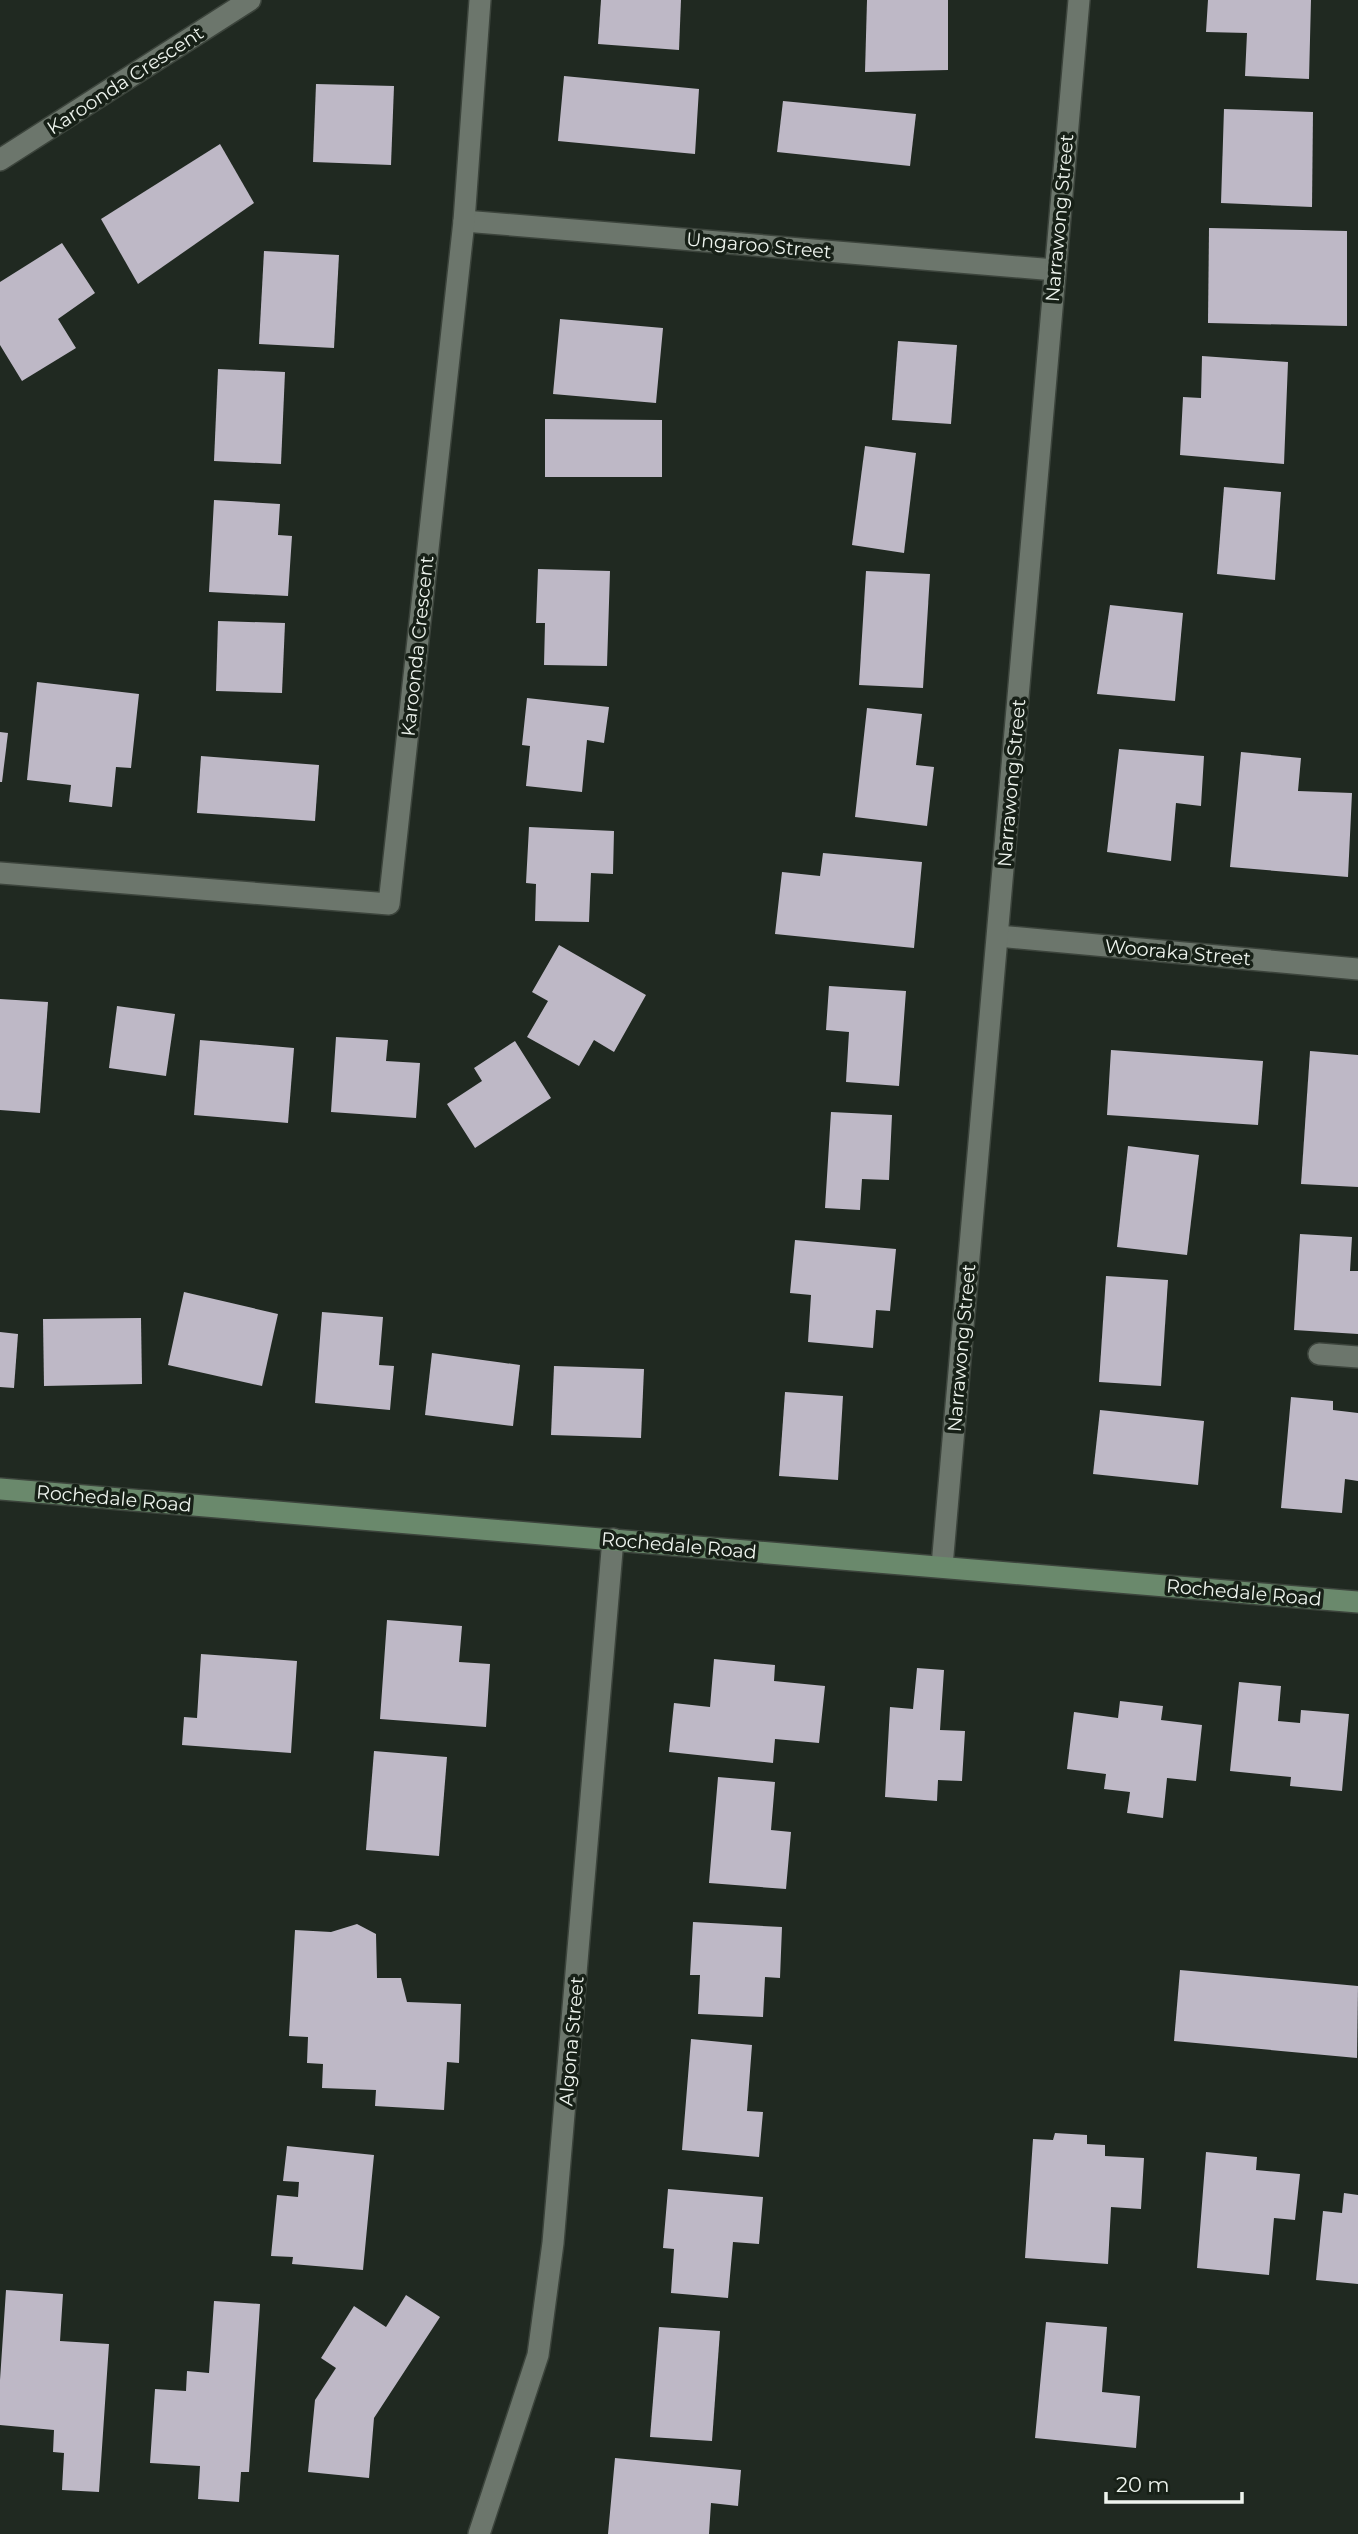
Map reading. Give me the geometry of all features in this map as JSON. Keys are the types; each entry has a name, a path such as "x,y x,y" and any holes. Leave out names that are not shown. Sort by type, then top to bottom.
{"main road":[{"name":"Rochedale Road","path":"0,1489 1358,1602"}],"street":[{"name":"Karoonda Crescent","path":"0,160 250,0"},
{"name":"Karoonda Crescent","path":"0,873 389,904 464,221 480,0"},
{"name":"Narrawong Street","path":"942,1566 1079,0"},
{"name":"Ungaroo Street","path":"464,221 1055,270"},
{"name":"Wooraka Street","path":"998,936 1358,969"},
{"path":"1320,1354 1358,1357"},
{"name":"Algona Street","path":"479,2534 540,2343 553,2243 613,1539"}],"building":[{"path":"601,0 681,0 679,50 598,44"},
{"path":"867,0 948,0 948,70 865,72"},
{"path":"1208,0 1311,0 1309,79 1245,76 1247,33 1206,32"},
{"path":"564,76 699,89 695,154 558,141"},
{"path":"316,84 394,86 391,165 313,162"},
{"path":"783,101 916,114 910,166 777,152"},
{"path":"1224,109 1313,112 1312,207 1221,203"},
{"path":"220,144 254,203 138,284 101,219"},
{"path":"1209,228 1347,231 1347,326 1208,323"},
{"path":"62,243 95,293 58,319 76,348 22,381 0,345 0,282"},
{"path":"264,251 339,255 334,348 259,344"},
{"path":"560,319 663,328 656,403 553,394"},
{"path":"898,341 957,345 951,424 892,420"},
{"path":"1202,356 1288,362 1284,464 1180,455 1183,397 1201,398"},
{"path":"218,369 285,372 281,464 214,461"},
{"path":"545,419 662,420 662,477 545,477"},
{"path":"865,446 916,453 904,553 852,545"},
{"path":"1224,487 1281,492 1275,580 1217,574"},
{"path":"214,500 280,504 278,535 292,536 288,596 209,592"},
{"path":"538,569 610,571 607,666 544,665 545,623 536,623"},
{"path":"866,571 930,574 923,688 859,685"},
{"path":"1110,605 1183,613 1175,701 1097,694"},
{"path":"218,621 285,623 282,693 216,691"},
{"path":"37,682 139,694 131,768 116,767 112,807 69,802 71,785 27,780"},
{"path":"527,698 609,707 604,743 587,740 582,792 526,786 530,746 522,745"},
{"path":"867,708 922,714 916,765 934,767 927,826 855,817"},
{"path":"0,732 8,733 2,782 0,782"},
{"path":"1119,749 1204,756 1201,806 1176,803 1171,861 1107,852"},
{"path":"1241,752 1301,758 1298,791 1352,793 1348,877 1230,867"},
{"path":"201,756 319,765 315,821 197,813"},
{"path":"529,827 614,831 613,874 591,873 589,922 535,921 536,884 526,883"},
{"path":"823,853 922,862 914,948 775,934 782,872 820,876"},
{"path":"559,945 646,995 614,1052 594,1040 579,1066 527,1037 548,1001 532,992"},
{"path":"829,986 906,991 899,1086 846,1082 849,1032 826,1030"},
{"path":"0,999 48,1002 40,1113 0,1110"},
{"path":"117,1006 175,1014 166,1076 109,1068"},
{"path":"336,1037 388,1040 386,1061 420,1063 416,1118 331,1112"},
{"path":"200,1040 294,1048 288,1123 194,1115"},
{"path":"515,1041 551,1098 475,1148 447,1104 482,1081 474,1068"},
{"path":"1111,1050 1263,1061 1258,1125 1107,1115"},
{"path":"1310,1051 1358,1055 1358,1187 1301,1184"},
{"path":"831,1112 892,1115 889,1180 862,1179 860,1210 825,1208"},
{"path":"1128,1146 1199,1155 1187,1255 1117,1247"},
{"path":"1300,1234 1352,1237 1350,1271 1358,1271 1358,1334 1294,1330"},
{"path":"795,1240 896,1249 890,1311 876,1310 873,1348 808,1342 811,1295 790,1293"},
{"path":"1106,1276 1168,1280 1161,1386 1099,1382"},
{"path":"184,1292 278,1314 262,1386 168,1365"},
{"path":"322,1312 383,1317 379,1365 394,1366 390,1410 315,1403"},
{"path":"141,1318 142,1384 44,1386 43,1319"},
{"path":"0,1332 18,1334 14,1388 0,1387"},
{"path":"432,1353 520,1365 513,1426 425,1415"},
{"path":"554,1366 644,1369 641,1438 551,1435"},
{"path":"785,1392 843,1396 838,1480 779,1476"},
{"path":"1291,1397 1333,1401 1333,1410 1358,1413 1358,1481 1345,1479 1342,1513 1281,1508"},
{"path":"1100,1410 1204,1421 1198,1485 1093,1474"},
{"path":"387,1620 462,1626 459,1662 490,1664 486,1727 380,1719"},
{"path":"201,1654 297,1661 291,1753 182,1745 184,1717 197,1718"},
{"path":"714,1659 775,1665 774,1681 825,1686 819,1743 775,1739 773,1763 669,1752 674,1703 710,1707"},
{"path":"917,1668 944,1670 940,1730 965,1731 962,1781 938,1780 937,1801 885,1797 890,1707 913,1709"},
{"path":"1239,1682 1281,1686 1278,1721 1300,1723 1301,1710 1349,1714 1342,1791 1290,1786 1291,1777 1230,1771"},
{"path":"1120,1701 1163,1706 1161,1720 1202,1725 1196,1781 1167,1778 1163,1818 1127,1813 1130,1792 1104,1789 1106,1774 1067,1769 1074,1712 1118,1718"},
{"path":"374,1751 447,1757 439,1856 366,1850"},
{"path":"718,1777 775,1782 771,1830 791,1832 786,1889 709,1883"},
{"path":"693,1922 782,1927 780,1978 765,1977 763,2017 698,2014 700,1975 690,1975"},
{"path":"357,1924 376,1934 377,1978 401,1978 407,2002 461,2004 459,2063 447,2062 444,2110 375,2106 376,2090 322,2088 323,2064 307,2063 308,2037 289,2036 295,1930 331,1932"},
{"path":"1180,1970 1358,1986 1357,2058 1174,2041"},
{"path":"691,2039 752,2045 747,2111 763,2112 759,2157 682,2150"},
{"path":"1055,2133 1087,2135 1087,2144 1105,2145 1105,2156 1144,2158 1141,2209 1111,2207 1108,2264 1025,2258 1033,2139 1053,2140"},
{"path":"287,2146 374,2155 363,2270 292,2264 293,2257 271,2256 277,2195 298,2197 299,2182 283,2181"},
{"path":"1206,2152 1257,2157 1256,2170 1300,2174 1295,2220 1274,2218 1269,2275 1197,2268"},
{"path":"668,2189 763,2197 759,2244 733,2242 728,2298 671,2293 674,2249 663,2248"},
{"path":"1344,2193 1358,2195 1358,2284 1316,2280 1323,2211 1342,2213"},
{"path":"6,2290 63,2294 60,2341 109,2344 99,2492 62,2490 64,2453 53,2452 54,2430 0,2425"},
{"path":"406,2295 440,2317 374,2418 369,2478 308,2472 315,2400 336,2368 321,2358 354,2306 386,2327"},
{"path":"214,2301 260,2304 249,2472 241,2472 239,2502 198,2499 200,2466 150,2463 155,2389 186,2391 187,2371 209,2373"},
{"path":"1046,2322 1107,2327 1102,2392 1140,2396 1136,2448 1035,2438"},
{"path":"659,2327 720,2331 712,2441 650,2437"},
{"path":"615,2458 741,2470 738,2506 711,2503 709,2534 608,2534"}]}
